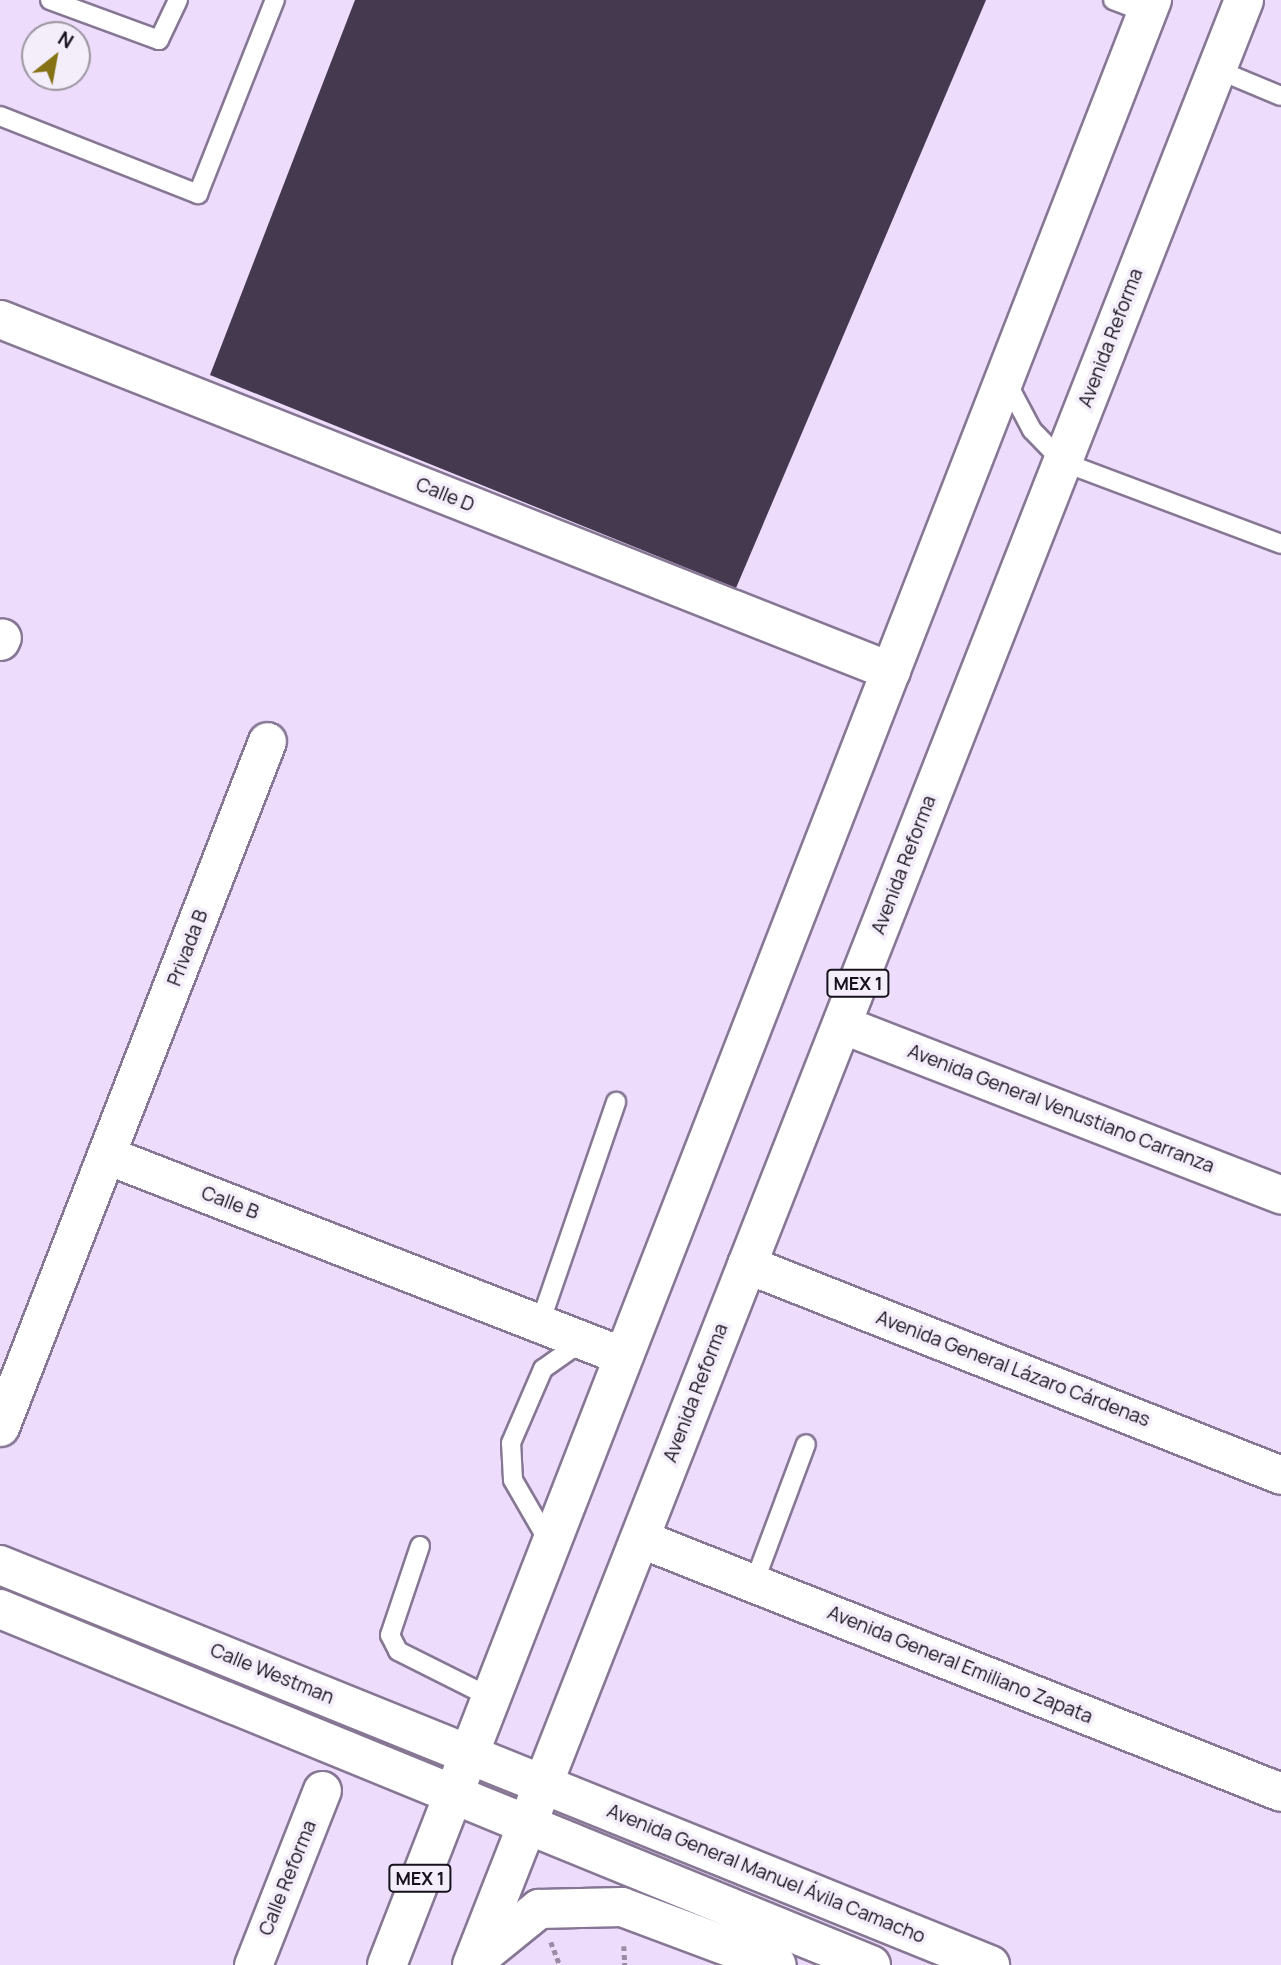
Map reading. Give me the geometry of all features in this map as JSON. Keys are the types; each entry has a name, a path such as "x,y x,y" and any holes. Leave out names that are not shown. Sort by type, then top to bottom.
{"main road":[{"name":"Avenida Reforma","path":"472,1965 1244,0"},
{"name":"MEX 1","path":"387,1965 1005,379 1137,4"},
{"name":"Calle Westman","path":"0,1565 542,1784"},
{"path":"0,1609 453,1791 871,1965"},
{"name":"Avenida General Manuel Ávila Camacho","path":"542,1784 990,1965"},
{"path":"472,1965 538,1909 622,1907 777,1965"}],"street":[{"name":"Calle D","path":"0,319 891,671"},
{"name":"Privada B","path":"109,1156 267,741"},
{"name":"Avenida General Venustiano Carranza","path":"841,1024 1281,1195"},
{"name":"Calle B","path":"109,1156 623,1356"},
{"path":"0,1427 109,1156"},
{"name":"Avenida General Lázaro Cárdenas","path":"746,1264 1281,1475"},
{"name":"Avenida General Emiliano Zapata","path":"639,1538 1281,1792"},
{"name":"Calle Reforma","path":"253,1965 322,1790"}],"lane":[{"path":"50,0 159,40 178,0"},
{"path":"0,117 198,194 275,0"},
{"path":"1216,69 1281,96"},
{"path":"1005,379 1032,430 1063,462 1281,544"},
{"path":"540,1323 616,1102"},
{"path":"550,1544 513,1480 511,1443 543,1369 584,1340"},
{"path":"754,1583 807,1444"},
{"path":"420,1546 390,1635 398,1651 490,1697"}],"building":[{"path":"355,0 986,0 736,588 210,375"}]}
